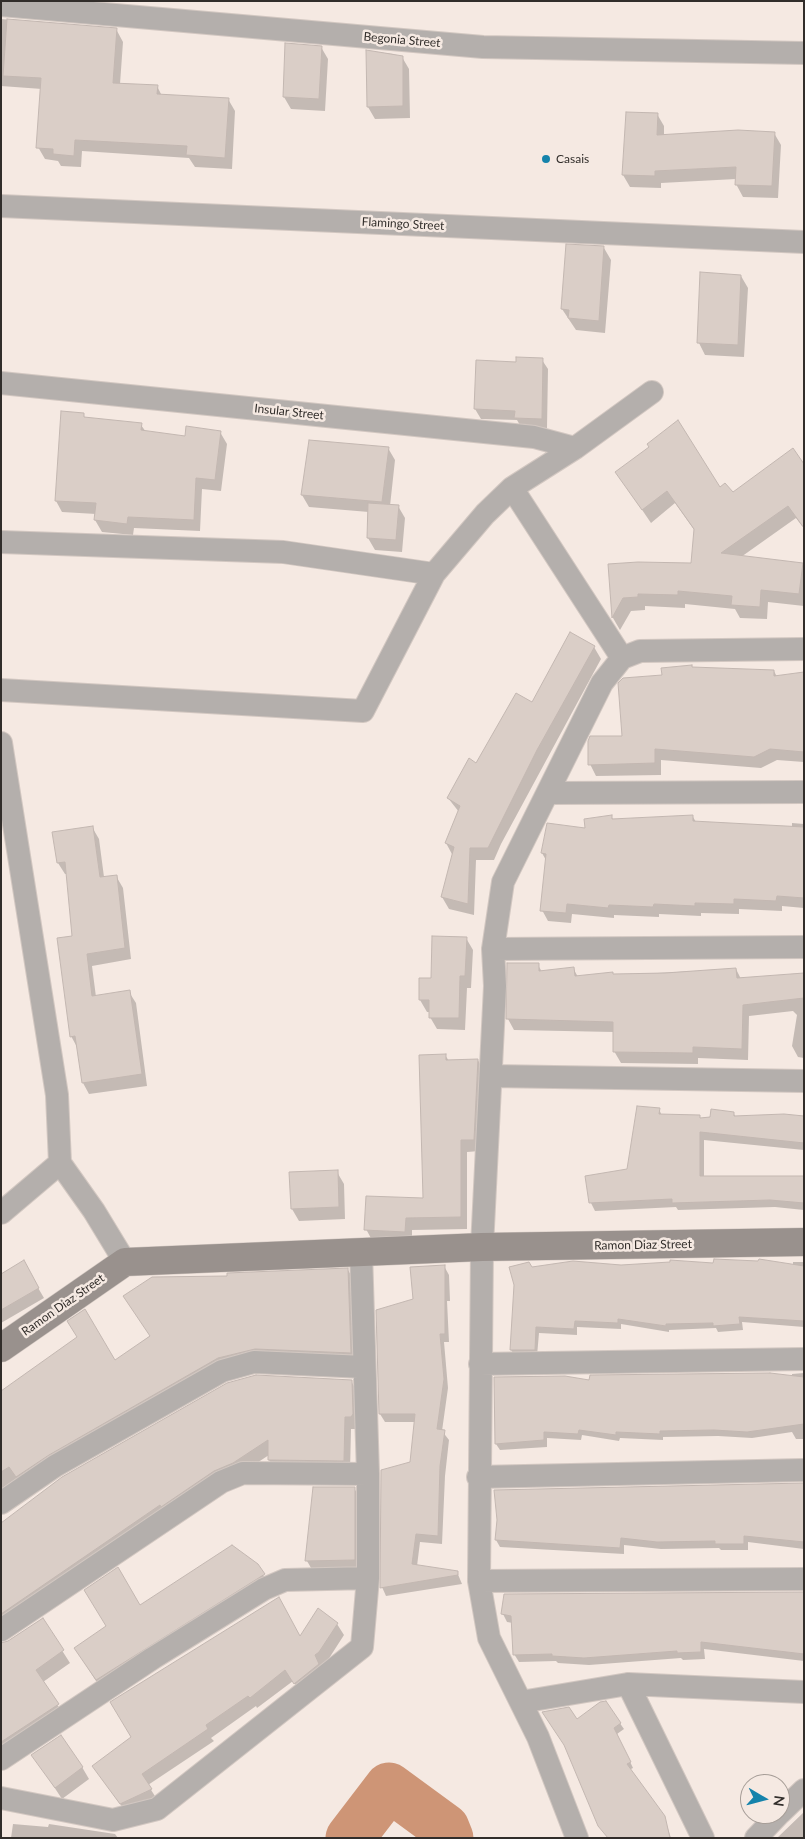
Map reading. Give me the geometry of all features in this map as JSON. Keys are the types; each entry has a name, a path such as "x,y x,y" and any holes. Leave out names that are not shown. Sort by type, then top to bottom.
{"street":[{"name":"Begonia Street","path":"1,5 483,47 804,54"},
{"name":"Flamingo Street","path":"1,206 804,242"},
{"name":"Insular Street","path":"1,383 534,437 575,448"},
{"path":"1,690 363,711 434,574 485,514 512,488 575,448 652,392"},
{"path":"512,488 622,658"},
{"path":"1,542 283,552 434,574"},
{"path":"577,1838 538,1737 489,1638 479,1581 478,1476 482,1247 496,986 493,949 503,882 602,683 622,658 640,651 804,649"},
{"path":"1,743 57,1095 60,1163 94,1211 125,1262"},
{"path":"548,793 804,792"},
{"path":"493,949 804,947"},
{"path":"492,1076 804,1081"},
{"path":"1,1213 60,1163"},
{"name":"Ramon Diaz Street","path":"1,1348 125,1262 482,1247 804,1242"},
{"path":"1,1798 112,1820 157,1809 362,1647 368,1578 368,1474 361,1252"},
{"path":"480,1364 804,1358"},
{"path":"1,1503 55,1466 222,1371 254,1362 364,1367"},
{"path":"478,1476 804,1470"},
{"path":"1,1630 221,1482 243,1473 368,1474"},
{"path":"1,1759 153,1658 264,1589 285,1580 368,1578"},
{"path":"479,1581 804,1579"},
{"path":"520,1702 628,1684 804,1692"},
{"path":"628,1684 703,1838"},
{"path":"790,1804 804,1790"},
{"path":"756,1838 770,1824"}],"building":[{"path":"7,19 117,28 113,83 158,85 157,94 229,98 225,158 186,155 187,146 75,140 74,156 53,154 53,149 36,148 41,78 3,76"},
{"path":"285,43 322,46 319,99 283,97"},
{"path":"366,50 403,56 403,106 367,107"},
{"path":"626,112 658,113 657,135 738,130 775,132 772,186 735,185 736,167 655,171 655,176 622,175"},
{"path":"566,244 604,246 599,321 568,318 569,310 561,309"},
{"path":"700,272 741,275 738,345 697,343"},
{"path":"516,357 543,358 542,419 514,418 515,411 474,409 476,360 516,362"},
{"path":"61,411 84,413 84,417 142,423 141,430 185,436 186,426 221,431 215,480 196,478 194,520 128,517 127,524 94,520 96,503 55,501"},
{"path":"678,420 720,487 725,483 733,492 793,448 804,464 804,528 788,506 721,553 803,563 799,594 761,590 760,607 731,605 732,596 678,591 678,595 638,594 638,597 623,598 612,618 608,564 638,562 691,563 694,529 667,491 642,510 615,472 649,447 647,444"},
{"path":"309,440 389,447 382,502 301,495"},
{"path":"368,503 399,505 396,540 367,538"},
{"path":"570,632 595,646 537,750 488,848 470,848 468,904 441,897 454,847 445,843 460,806 447,798 469,758 476,763 516,693 532,702"},
{"path":"692,665 692,667 774,670 774,676 804,672 804,752 770,749 754,757 655,749 655,763 588,765 588,741 590,736 622,736 618,683 623,678 662,675 661,668"},
{"path":"612,815 612,819 693,815 693,821 804,827 804,898 777,896 776,901 734,899 734,904 695,903 695,906 654,904 653,907 609,905 608,908 567,904 566,913 540,911 546,854 541,853 547,823 585,828 584,819"},
{"path":"93,826 100,877 117,875 125,948 87,954 92,996 130,990 142,1074 82,1083 75,1036 70,1037 57,938 72,936 65,862 57,863 52,832"},
{"path":"432,936 467,937 465,976 460,976 459,1018 429,1018 429,1000 419,1000 419,978 431,978"},
{"path":"507,963 539,963 539,971 574,967 575,976 613,972 613,974 665,973 736,968 737,978 804,973 804,998 743,1005 742,1049 693,1047 693,1053 613,1052 613,1022 506,1019"},
{"path":"446,1054 446,1060 478,1059 474,1140 461,1140 461,1217 406,1218 405,1232 364,1230 366,1196 423,1198 419,1055"},
{"path":"637,1106 660,1108 659,1114 700,1115 700,1118 710,1117 711,1109 734,1112 734,1116 784,1114 804,1116 804,1143 700,1132 700,1176 804,1176 804,1203 770,1200 672,1203 672,1199 589,1203 585,1176 627,1169"},
{"path":"338,1170 339,1207 291,1209 289,1172"},
{"path":"714,1259 758,1261 759,1259 804,1266 804,1321 739,1317 740,1324 713,1326 713,1323 666,1324 666,1326 618,1319 618,1323 575,1321 574,1329 536,1327 535,1350 510,1350 514,1285 509,1267 529,1262 532,1267 573,1261 621,1265 670,1262 670,1260 713,1263"},
{"path":"24,1260 39,1288 1,1310 1,1274"},
{"path":"445,1265 445,1334 440,1334 444,1379 437,1429 445,1430 440,1466 438,1536 416,1534 412,1564 458,1571 458,1575 380,1588 381,1470 410,1462 415,1414 379,1414 376,1310 413,1299 410,1267"},
{"path":"348,1268 351,1353 255,1349 218,1358 49,1455 16,1477 9,1467 1,1472 1,1391 77,1337 67,1321 85,1309 115,1360 150,1336 123,1296 152,1277 227,1276 227,1273"},
{"path":"770,1373 804,1377 804,1424 747,1432 714,1430 660,1431 660,1434 616,1432 616,1435 579,1430 578,1434 544,1432 544,1440 495,1444 494,1377 565,1376 589,1380 590,1375"},
{"path":"256,1375 352,1380 353,1414 351,1417 345,1417 344,1461 268,1460 268,1440 233,1463 214,1471 161,1507 160,1505 1,1614 1,1523 62,1477 227,1383"},
{"path":"804,1483 804,1542 744,1536 744,1544 715,1544 715,1541 657,1542 621,1538 620,1548 495,1540 497,1520 494,1490"},
{"path":"313,1487 355,1487 355,1560 305,1561"},
{"path":"232,1545 258,1564 265,1574 96,1680 74,1648 106,1626 84,1590 118,1567 140,1605"},
{"path":"804,1592 804,1654 701,1642 701,1652 677,1653 677,1651 584,1658 552,1656 552,1654 513,1655 511,1616 501,1614 504,1594"},
{"path":"279,1597 300,1636 318,1608 338,1623 315,1655 319,1664 294,1684 285,1670 250,1698 248,1696 206,1725 208,1729 142,1774 152,1789 120,1804 92,1766 131,1737 110,1702"},
{"path":"43,1618 64,1650 36,1670 59,1704 1,1742 1,1643 8,1641"},
{"path":"606,1701 621,1723 614,1728 631,1762 627,1764 665,1816 670,1838 608,1838 598,1826 564,1745 542,1712 569,1707 577,1719 600,1702"},
{"path":"61,1735 83,1767 55,1788 31,1755"}],"waterway":[{"path":"350,1838 389,1787 445,1828 449,1838"}],"place":[{"name":"Casais","path":"546,159"}]}
